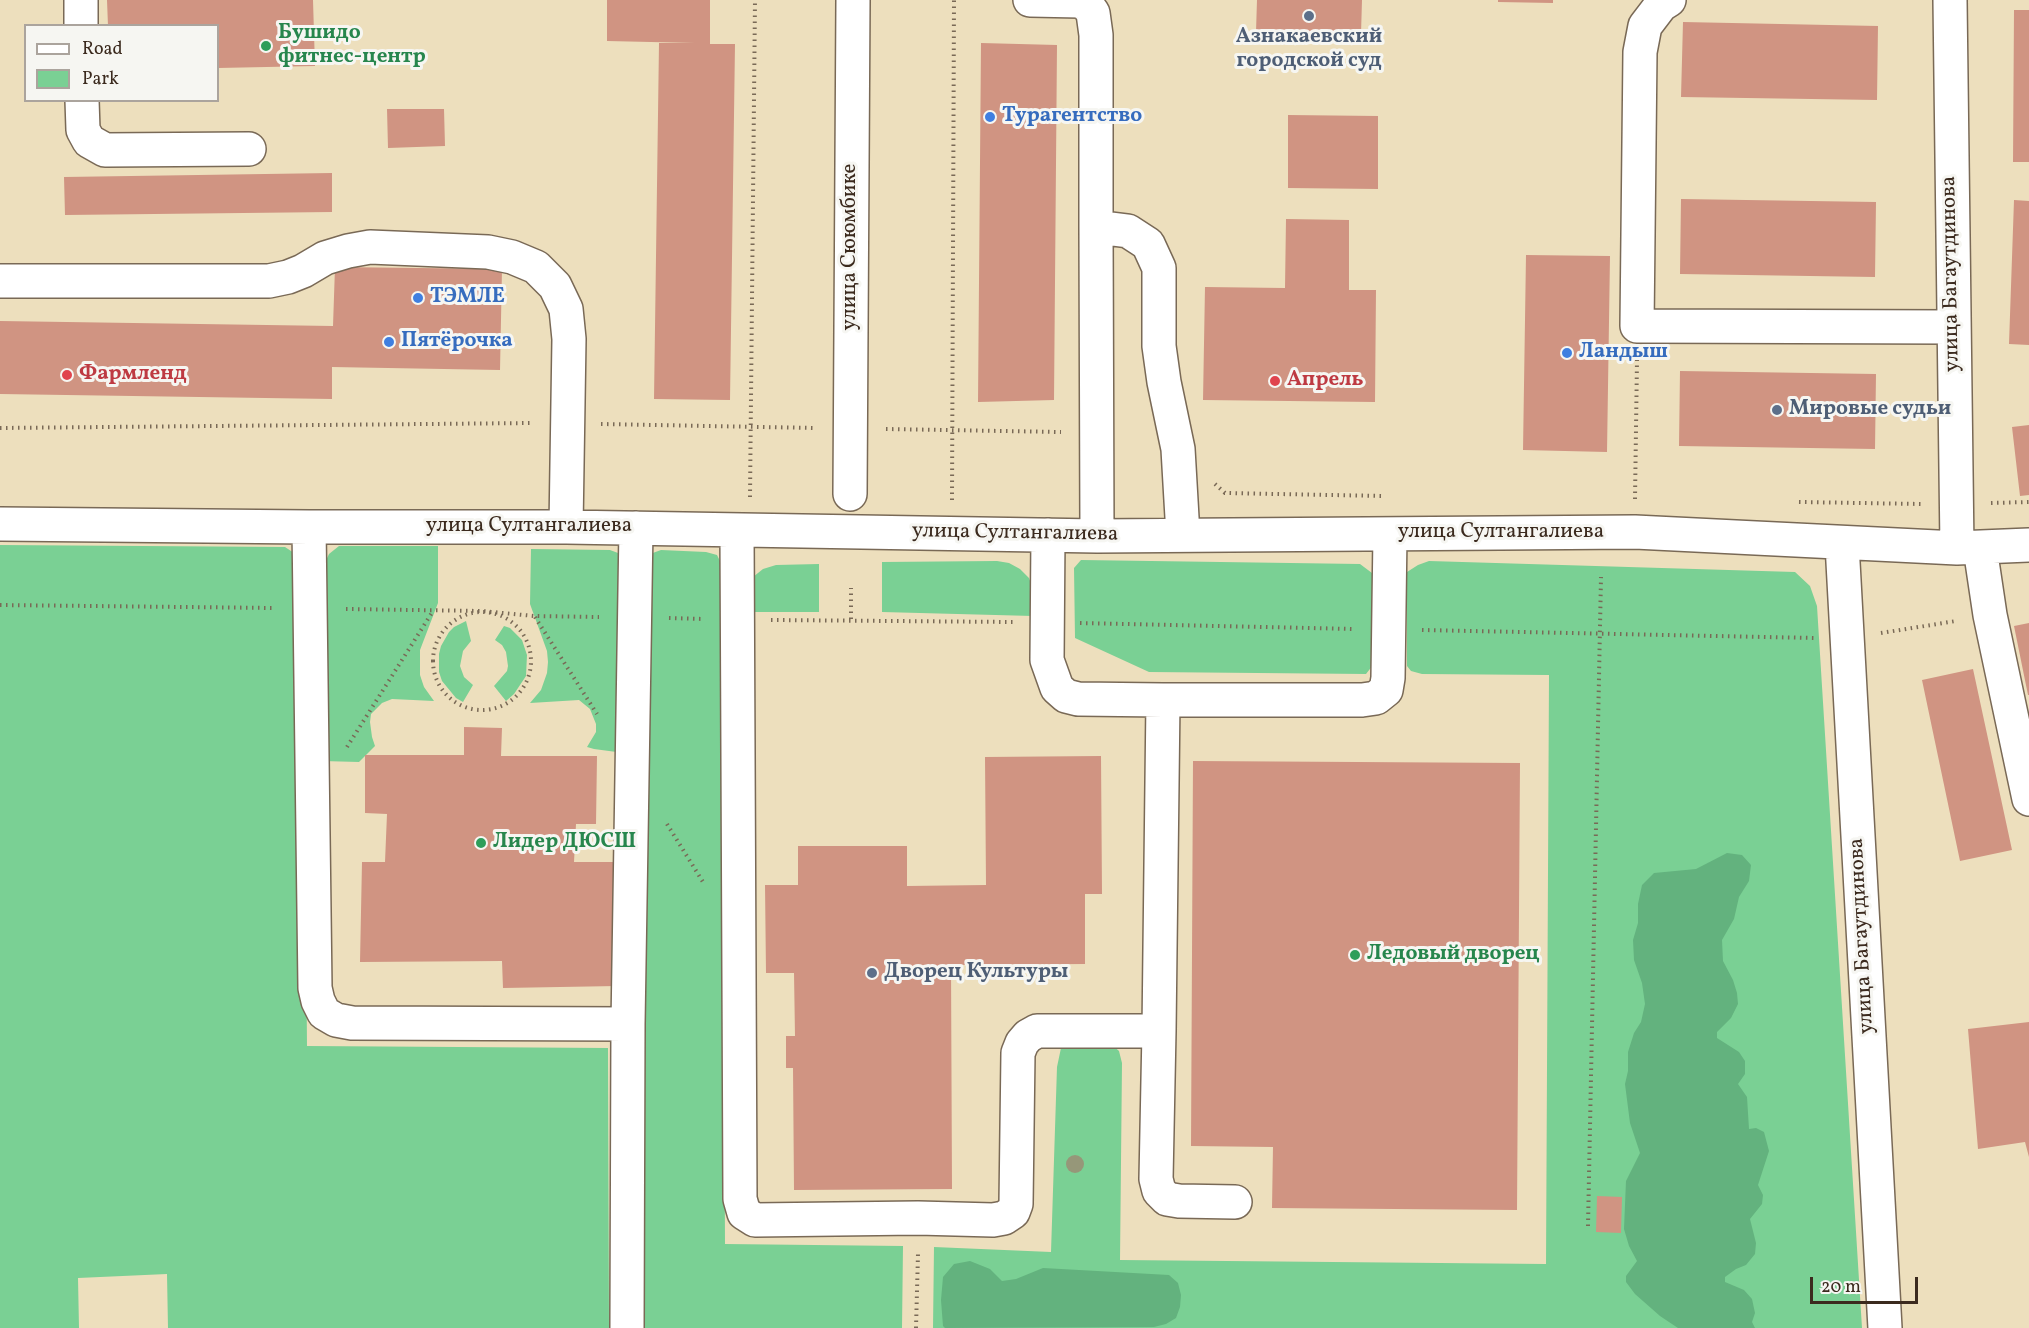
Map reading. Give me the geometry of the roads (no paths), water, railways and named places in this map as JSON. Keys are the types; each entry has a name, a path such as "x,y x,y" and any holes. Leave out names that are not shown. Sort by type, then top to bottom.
{"street":[{"path":"81,0 81,24"},
{"name":"улица Сююмбике","path":"850,494 853,0"},
{"path":"1030,0 1080,1 1093,13 1096,34 1096,536"},
{"path":"1669,0 1661,4 1645,26 1640,52 1637,326 1953,327"},
{"name":"улица Багаутдинова","path":"1950,0 1956,504 1990,615 2029,800"},
{"path":"82,102 82,130 89,141 105,150 249,150"},
{"path":"1096,227 1128,231 1148,244 1159,268 1160,346 1164,381 1178,448 1183,535"},
{"path":"0,281 269,281 303,271 325,258 370,247 488,252 512,257 537,267 555,286 566,309 569,339 566,527"},
{"name":"улица Султангалиева","path":"0,524 566,527 1096,536 1635,532 1842,544 1968,548 2029,545"},
{"path":"309,527 315,988 324,1013 336,1020 352,1023 628,1023"},
{"path":"627,1328 628,1023 636,528"},
{"path":"743,531 740,1206 744,1213 755,1221 918,1218 993,1220 1004,1218 1012,1212 1016,1204 1018,1053 1022,1043 1037,1031 1159,1031"},
{"path":"1048,535 1047,660 1057,688 1066,696 1078,699 1362,700 1376,698 1386,690 1390,534"},
{"name":"улица Багаутдинова","path":"1842,544 1885,1328"},
{"path":"1163,700 1156,1179 1159,1191 1167,1199 1179,1202 1235,1202"}],"place":[{"name":"Азнакаевский городской суд","path":"1309,16"},
{"name":"Бушидо фитнес-центр","path":"266,46"},
{"name":"Турагентство","path":"990,117"},
{"name":"ТЭМЛЕ","path":"418,298"},
{"name":"Пятёрочка","path":"389,342"},
{"name":"Ландыш","path":"1567,353"},
{"name":"Фармленд","path":"67,375"},
{"name":"Апрель","path":"1275,381"},
{"name":"Мировые судьи","path":"1777,410"},
{"name":"Лидер ДЮСШ","path":"481,843"},
{"name":"Ледовый дворец","path":"1355,955"},
{"name":"Дворец Культуры","path":"872,973"}]}
